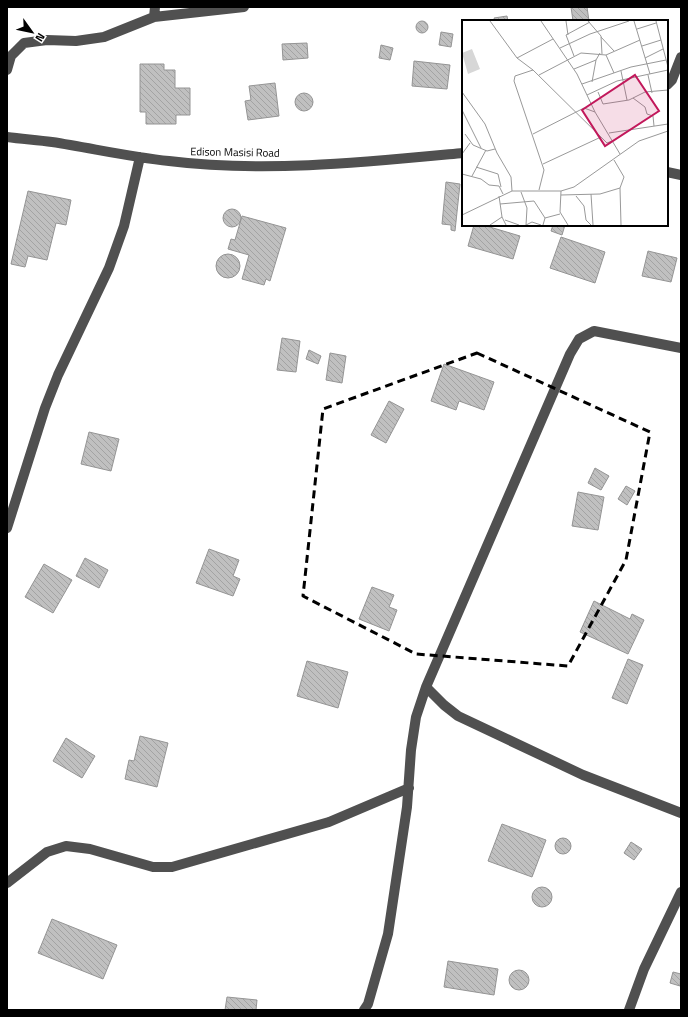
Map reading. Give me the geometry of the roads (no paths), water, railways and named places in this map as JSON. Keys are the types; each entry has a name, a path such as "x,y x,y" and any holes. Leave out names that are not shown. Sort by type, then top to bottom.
{"street":[{"path":"7,70 11,56 24,43 47,40 76,41 104,37 155,12 244,7"},
{"path":"668,84 672,80 681,57"},
{"name":"Edison Masisi Road","path":"7,137 51,142 170,162 240,166 312,164 462,153"},
{"path":"7,528 45,408 58,375 109,268 124,226 140,157"},
{"path":"668,172 681,175"},
{"path":"364,1010 368,1004 388,934 407,807 411,750 416,717 426,687 567,361 579,339 594,332 681,348"},
{"path":"426,687 444,705 458,716 583,775 681,813"},
{"path":"7,883 47,852 66,846 90,849 153,868 172,867 328,822 409,788"},
{"path":"629,1010 644,969 681,892"}]}
